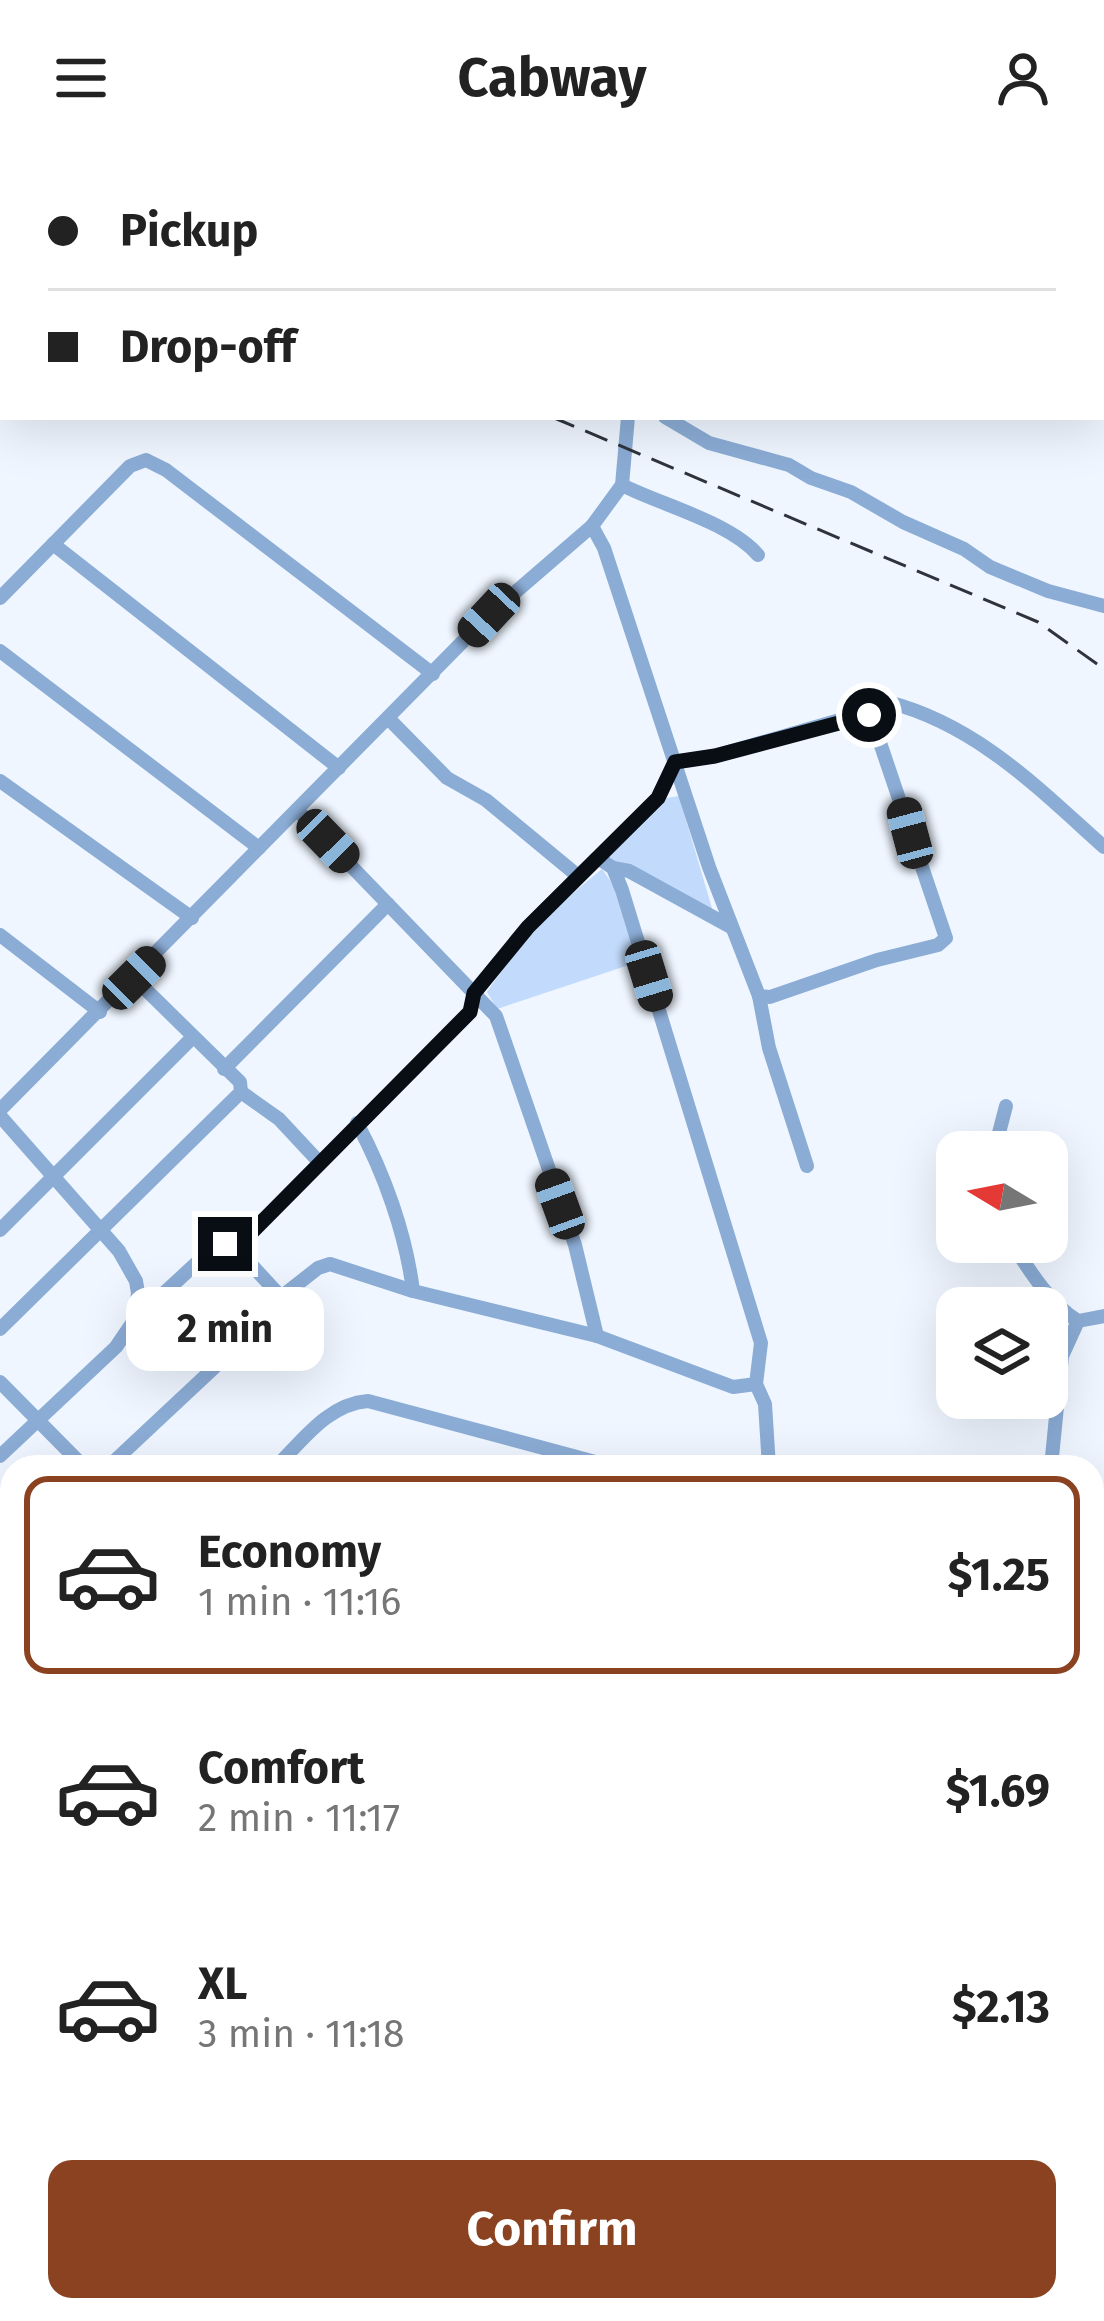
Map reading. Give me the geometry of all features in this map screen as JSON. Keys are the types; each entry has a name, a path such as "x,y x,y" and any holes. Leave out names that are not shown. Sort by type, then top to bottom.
{"street":[{"path":"135,1319 136,1281 119,1251 1,1109 489,615 592,526 622,485 628,420"},
{"path":"670,420 709,443 789,465 851,492 990,567 1048,591 1104,606"},
{"path":"0,598 130,466 146,460 166,470 433,674"},
{"path":"622,485 705,522 758,554"},
{"path":"592,526 604,548 731,927 759,996 769,1048 807,1166"},
{"path":"53,544 339,768"},
{"path":"0,651 259,848"},
{"path":"675,762 715,756 889,702 1001,755 1104,847"},
{"path":"759,996 770,997 877,960 938,945 946,938 900,794 872,719 865,713"},
{"path":"389,719 447,778 486,800 578,876"},
{"path":"236,1248 470,1012 474,993 528,927 658,798 675,762"},
{"path":"0,781 192,918"},
{"path":"297,810 496,1016 574,1245 597,1336"},
{"path":"598,858 731,927"},
{"path":"613,868 761,1343 756,1384 765,1404 768,1455"},
{"path":"224,1069 388,904"},
{"path":"0,935 100,1012"},
{"path":"134,978 240,1082 242,1092 279,1119 320,1162"},
{"path":"0,1230 192,1038"},
{"path":"0,1329 242,1092"},
{"path":"999,1131 1006,1106"},
{"path":"357,1123 376,1158 411,1269 413,1291"},
{"path":"1,1455 116,1347 135,1319 215,1249 225,1244 236,1248 281,1297"},
{"path":"1025,1263 1078,1321"},
{"path":"121,1455 279,1307 281,1297 330,1264 413,1291 597,1336 733,1387 756,1384"},
{"path":"1078,1321 1104,1316"},
{"path":"1052,1455 1062,1356 1078,1321"},
{"path":"0,1382 71,1455"},
{"path":"288,1455 346,1402 368,1401 569,1455"}],"shaded area":[{"path":"679,796 714,915 607,858 667,798"},
{"path":"602,869 616,889 638,962 497,1009 487,992 499,974 540,926"}],"railway":[{"path":"559,420 1038,622 1104,669"}],"route":[{"path":"225,1244 236,1248 470,1012 474,993 528,927 658,798 675,762 869,715"}]}
